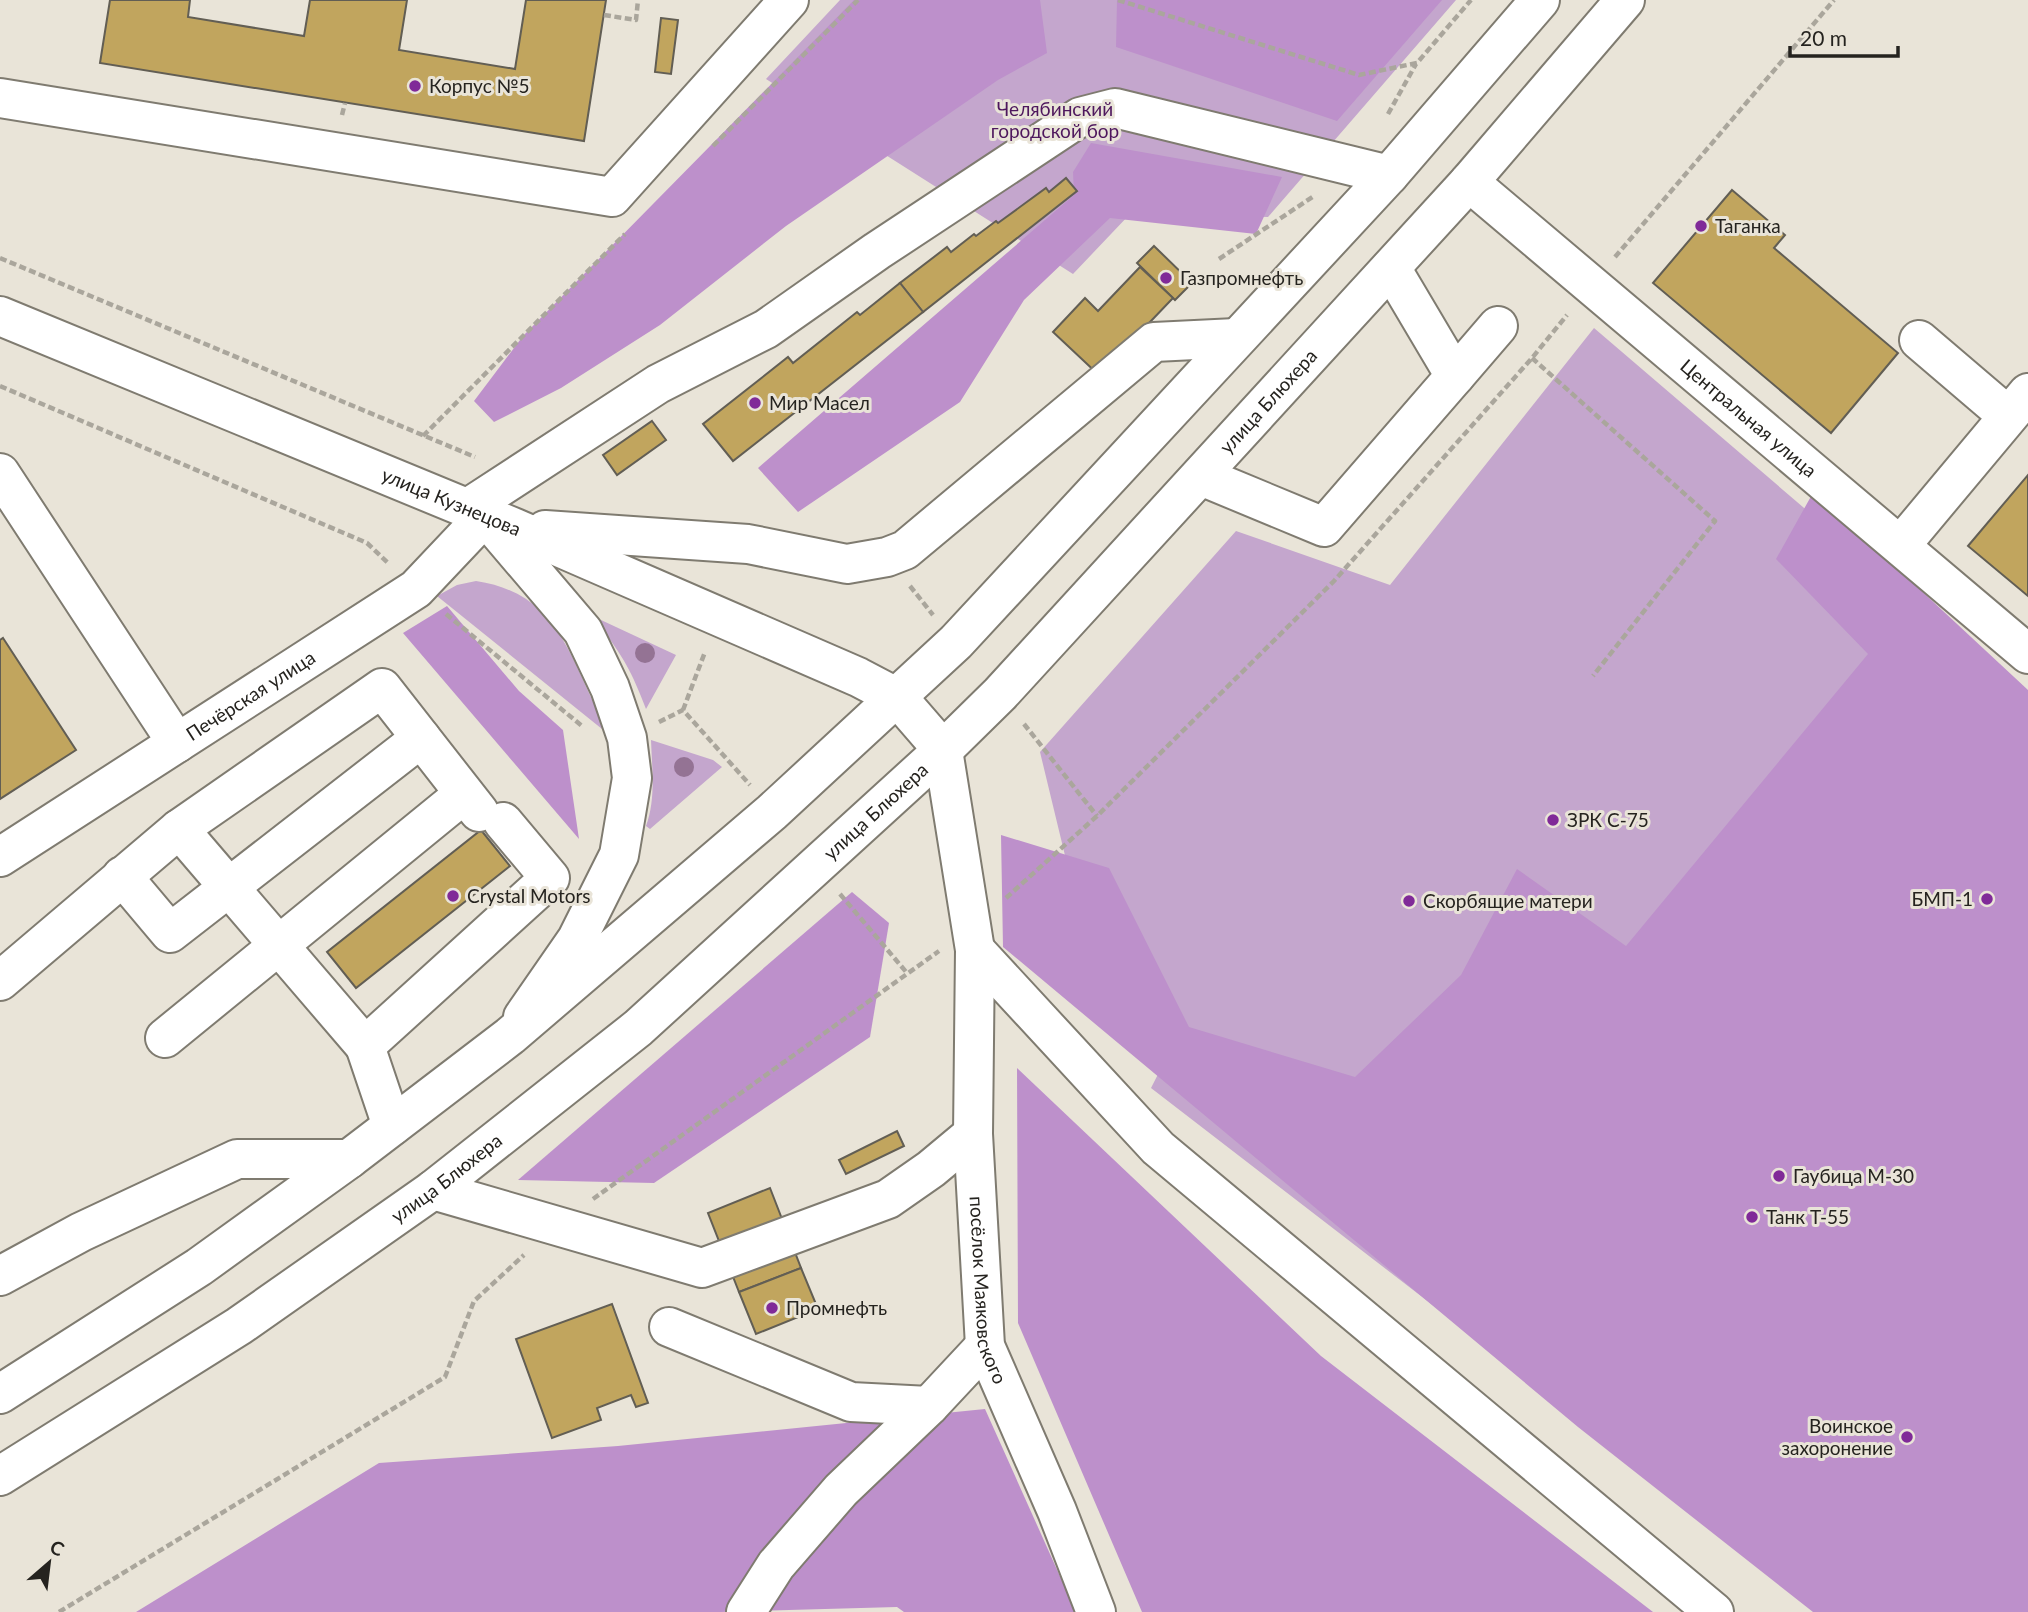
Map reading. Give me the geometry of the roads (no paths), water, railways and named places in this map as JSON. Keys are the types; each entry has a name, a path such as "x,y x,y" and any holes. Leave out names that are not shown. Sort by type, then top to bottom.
{"street":[{"path":"0,98 612,197 789,0"},
{"path":"0,1394 199,1267 349,1159 510,1036 772,812 898,698 956,642 1389,175 1540,0"},
{"name":"улица Блюхера","path":"0,1476 239,1326 433,1190 638,1028 943,750 1000,694 1469,182 1625,0"},
{"name":"Печёрская улица","path":"0,857 416,589 489,517 520,475 658,384 766,329 877,251 1080,117 1115,108 1389,175"},
{"name":"Центральная улица","path":"1469,182 2028,654"},
{"path":"1391,268 1455,376"},
{"name":"улица Кузнецова","path":"0,316 489,517 721,616 858,677 898,698"},
{"path":"1201,477 1324,527 1498,326"},
{"path":"489,517 748,544 847,564 887,558 905,550 1154,342 1236,338"},
{"path":"1901,545 2018,405 1919,340"},
{"path":"0,473 177,743"},
{"path":"489,517 583,631 610,688 627,738 632,778 619,855 577,939 510,1036"},
{"path":"0,981 179,829 382,688 482,809 550,878 365,1046"},
{"path":"898,698 943,750"},
{"path":"122,876 170,933 421,738"},
{"name":"посёлок Маяковского","path":"943,750 975,950 973,1134 985,1346 1057,1511 1096,1612"},
{"path":"165,1038 279,945 482,809"},
{"path":"179,829 365,1046 392,1126"},
{"path":"975,950 1158,1148 1714,1612"},
{"path":"433,1190 702,1268 888,1199 931,1169 973,1134"},
{"path":"0,1276 80,1232 237,1159 349,1159"},
{"path":"669,1327 851,1402 929,1406"},
{"path":"746,1612 776,1565 841,1490 929,1406 985,1346"}],"place":[{"name":"Корпус №5","path":"415,86"},
{"name":"Таганка","path":"1701,226"},
{"name":"Газпромнефть","path":"1166,278"},
{"name":"Мир Масел","path":"755,403"},
{"name":"ЗРК С-75","path":"1553,820"},
{"name":"Crystal Motors","path":"453,896"},
{"name":"БМП-1","path":"1987,899"},
{"name":"Скорбящие матери","path":"1409,901"},
{"name":"Гаубица М-30","path":"1779,1176"},
{"name":"Танк Т-55","path":"1752,1217"},
{"name":"Промнефть","path":"772,1308"},
{"name":"Воинское захоронение","path":"1907,1437"}],"park label":[{"name":"Челябинский городской бор","path":"1055,120"}]}
